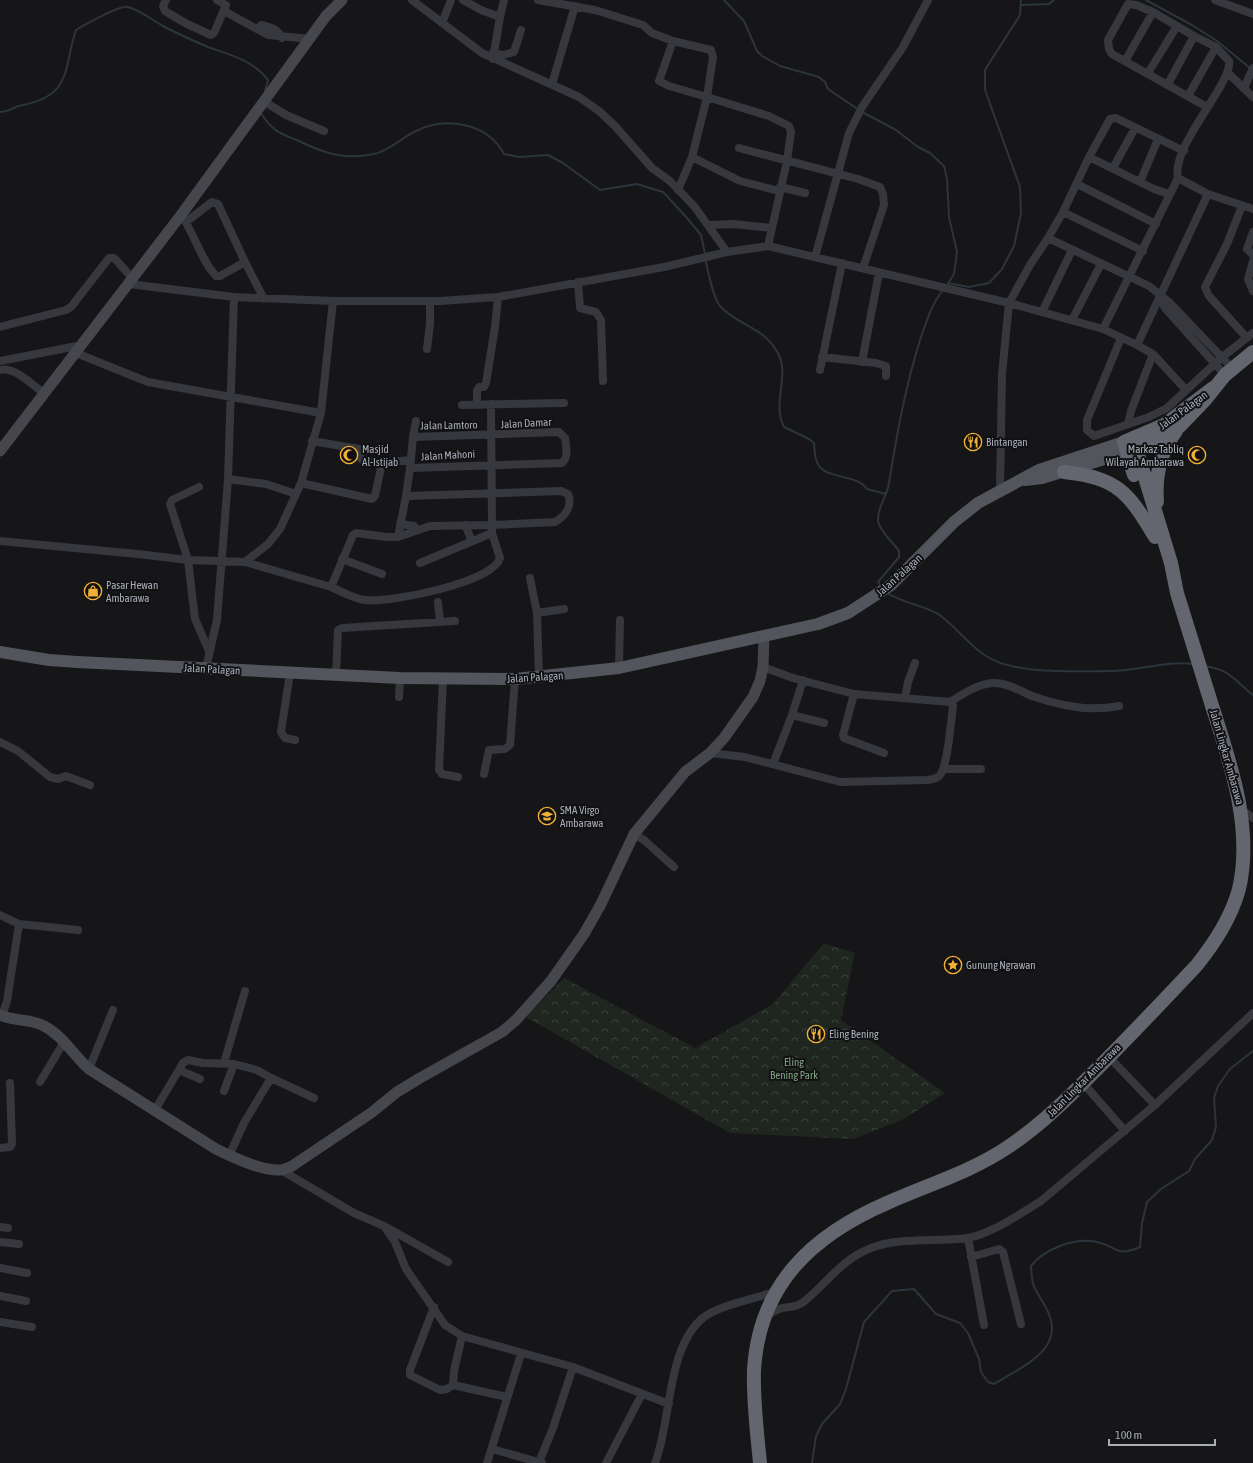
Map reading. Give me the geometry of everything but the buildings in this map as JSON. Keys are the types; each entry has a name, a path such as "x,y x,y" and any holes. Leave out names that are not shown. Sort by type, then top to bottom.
{"highway":[{"name":"Jalan Palagan","path":"1130,445 1163,437 1180,426 1205,400 1213,388 1228,372 1253,352"},
{"name":"Jalan Palagan","path":"1130,445 1164,425 1213,388"},
{"path":"1159,536 1156,480 1161,459 1170,439 1180,426"},
{"name":"Jalan Lingkar Ambarawa","path":"760,1463 754,1370 757,1344 764,1317 776,1291 789,1271 806,1252 830,1233 878,1207 982,1162 1006,1149 1030,1132 1058,1108 1109,1057 1197,965 1214,944 1228,918 1239,889 1244,863 1244,833 1241,809 1232,768 1177,593 1165,567 1159,536 1130,445"},
{"path":"1064,472 1084,474 1104,480 1121,490 1135,505 1159,536"}],"main road":[{"name":"Jalan Palagan","path":"1018,481 1042,478 1064,472 1130,445"},
{"name":"Jalan Palagan","path":"0,652 49,660 77,662 400,678 515,679 619,668 764,637 818,624 848,613 874,598 891,585 954,522 978,503 1039,470 1130,445"}],"street":[{"path":"166,0 163,6 165,11 187,24 212,35 226,5 217,0"},
{"path":"0,451 131,282 184,219 326,16 342,0"},
{"path":"412,0 482,53 493,56 579,97 599,111 615,126 652,168 678,190 708,225 727,252"},
{"path":"442,23 451,0"},
{"path":"463,0 481,10 500,17"},
{"path":"493,56 504,0"},
{"path":"538,0 575,6 589,4 643,25 652,33 673,41 712,52 707,97 692,157 678,190"},
{"path":"815,257 849,133 860,111 903,46 928,0"},
{"path":"1215,0 1253,14"},
{"path":"1207,106 1112,54 1108,40 1124,8 1128,4 1132,4 1153,12 1216,47 1229,61 1228,73 1207,106 1184,151 1176,172 1178,178 1208,194 1253,209"},
{"path":"552,84 575,6"},
{"path":"224,11 268,35 282,38 311,39"},
{"path":"1125,61 1153,12"},
{"path":"1148,73 1176,26"},
{"path":"493,56 514,52 521,30"},
{"path":"1168,84 1194,36"},
{"path":"673,41 659,81 669,86 769,116 789,126 791,132 786,161 768,246"},
{"path":"1188,96 1216,47"},
{"path":"1244,88 1253,68"},
{"path":"1228,73 1253,97"},
{"path":"261,108 284,114 324,131"},
{"path":"1000,490 1002,374 1009,303 1030,265 1063,212 1089,157 1110,119 1116,118 1184,151"},
{"path":"1113,168 1135,128"},
{"path":"1140,182 1158,139"},
{"path":"740,148 786,161 838,173 872,183 880,187 883,194 884,205 863,268"},
{"path":"692,157 740,181 780,189 805,192"},
{"path":"1089,157 1140,182 1169,194"},
{"path":"1103,329 1143,252 1169,194 1178,178"},
{"path":"1077,184 1156,224"},
{"path":"1137,345 1159,295 1208,194"},
{"path":"184,219 212,202 218,204 264,299"},
{"path":"1121,338 1086,425 1089,434 1094,436 1149,417 1166,408 1221,358 1250,336 1210,296 1205,287 1227,244 1242,206"},
{"path":"1063,212 1143,252"},
{"path":"184,219 205,260 216,276 220,276 245,262"},
{"path":"708,225 734,224 771,228"},
{"path":"1253,232 1246,249 1253,255"},
{"path":"1048,238 1149,286 1169,302 1221,358 1228,372"},
{"path":"0,327 66,310 71,307 109,258 114,258 116,260 131,282 234,297 333,301 430,301 498,297 664,267 727,252 768,246 1009,303 1103,329 1153,354 1186,390"},
{"path":"1042,312 1072,250"},
{"path":"1253,262 1248,279 1253,291"},
{"path":"820,370 842,263"},
{"path":"1072,320 1101,264"},
{"path":"862,362 879,273"},
{"path":"578,282 580,308 596,312 601,320 603,381"},
{"path":"1159,295 1165,308 1214,365 1228,372"},
{"path":"206,668 217,620 228,479 234,297"},
{"path":"477,404 478,389 484,387 485,385 495,327 498,297"},
{"path":"245,562 268,544 280,529 301,483 321,412 333,301"},
{"path":"427,349 430,331 430,301"},
{"path":"0,361 80,349 148,382 321,412"},
{"path":"1128,424 1131,411 1153,354"},
{"path":"822,357 876,363 886,366 886,376"},
{"path":"0,370 5,369 12,371 45,394"},
{"path":"462,405 564,403"},
{"path":"0,541 123,552 188,560 245,562 331,587 364,600 382,601 438,590 477,576 495,566 499,562 500,558 492,529 492,436 490,404"},
{"path":"413,437 416,421"},
{"name":"Jalan Damar","path":"492,436 553,432 562,433"},
{"name":"Jalan Mahoni","path":"398,537 411,464 562,463 565,460 567,452 565,438 562,433"},
{"name":"Jalan Lamtoro","path":"411,464 413,437 492,436"},
{"path":"312,441 339,444 359,449 360,459 382,463 411,464"},
{"path":"301,483 372,499 375,496 382,463"},
{"path":"228,479 266,484 296,494"},
{"path":"198,487 172,500 170,504 188,560 195,620 209,651"},
{"path":"331,587 342,559 353,535 356,532 387,537 398,537 430,526 465,525 492,529 556,522 565,514 570,503 566,492 406,496"},
{"path":"400,524 414,526 417,530"},
{"path":"465,525 472,541"},
{"path":"420,563 472,541 492,529"},
{"path":"342,559 382,574"},
{"path":"530,578 537,613 539,677"},
{"path":"438,602 440,622"},
{"path":"537,613 564,609"},
{"path":"619,668 620,620"},
{"path":"336,674 338,630 342,628 455,621"},
{"path":"19,924 7,1001 1,1016 33,1022 43,1026 64,1042 77,1059 89,1069 198,1139 230,1156 269,1169 281,1170 292,1166 371,1113 414,1081 490,1041 516,1020 551,981 584,934 601,904 634,834 685,772 710,753 724,738 753,696 760,681 763,667 764,637"},
{"path":"905,698 908,682 915,663"},
{"path":"763,667 854,694 950,702 977,687 994,683 1007,685 1032,696 1071,706 1099,709 1119,706"},
{"path":"290,673 281,732 285,738 295,740"},
{"path":"399,697 400,678"},
{"path":"443,679 439,770 442,774 458,777"},
{"path":"484,774 489,750 505,749 510,745 515,679"},
{"path":"773,764 792,715 803,680"},
{"path":"854,694 843,735 844,738 884,753"},
{"path":"710,753 773,764 840,782 935,779 940,776 943,769 953,706 950,702"},
{"path":"792,715 824,723"},
{"path":"0,742 18,751 50,777 58,778 66,776 90,785"},
{"path":"943,769 981,769"},
{"path":"1241,809 1253,818"},
{"path":"634,834 644,840 674,867"},
{"path":"0,915 19,924 78,930"},
{"path":"224,1063 245,991"},
{"path":"89,1069 113,1010"},
{"path":"756,1299 764,1317 780,1308 790,1308 802,1304 836,1269 856,1255 871,1248 898,1243 968,1238 1004,1223 1041,1201 1125,1131 1155,1105 1253,1013"},
{"path":"40,1082 64,1042"},
{"path":"1109,1057 1155,1105"},
{"path":"155,1110 179,1070 185,1061 188,1060 203,1063 234,1064 257,1070 314,1098"},
{"path":"224,1091 234,1064"},
{"path":"179,1070 200,1079"},
{"path":"230,1156 244,1124 271,1078"},
{"path":"0,1148 10,1148 12,1144 10,1083"},
{"path":"1083,1083 1125,1131"},
{"path":"281,1170 354,1213 384,1226 448,1262"},
{"path":"384,1226 396,1242 406,1269 434,1307 445,1325 462,1336 573,1368 669,1404"},
{"path":"968,1238 984,1325"},
{"path":"0,1242 19,1244"},
{"path":"971,1257 992,1250 999,1249 1002,1252 1021,1324"},
{"path":"0,1268 27,1273"},
{"path":"655,1463 679,1354 695,1327 705,1317 716,1311 756,1299 776,1291 780,1308"},
{"path":"0,1296 26,1301"},
{"path":"434,1307 410,1370 410,1375 440,1390 453,1385 463,1389 507,1397"},
{"path":"0,1322 32,1327"},
{"path":"453,1385 454,1372 462,1336"},
{"path":"487,1463 521,1354"},
{"path":"492,1449 540,1462 573,1368"},
{"path":"606,1463 642,1394"}],"green space":[{"name":"Eling Bening Park","path":"824,943 855,953 841,1020 945,1093 902,1120 853,1139 730,1133 526,1017 564,978 695,1048 773,1004"}],"waterway":[{"path":"724,0 744,21 757,51 762,56 780,66 819,77 825,82 828,89 859,110"},
{"path":"948,283 969,287 989,283 1002,269 1014,246 1021,213 1020,187 985,90 985,70 1020,15 1021,0"},
{"path":"1021,5 1049,4 1054,0"},
{"path":"1146,0 1192,25 1217,41 1250,68"},
{"path":"0,112 39,100 51,94 58,87 67,68 76,30 102,16 124,7 137,10 179,34 248,63 262,73 268,80 265,91"},
{"path":"260,112 269,124 278,132 319,150 345,156 364,156 374,154 390,148 414,132 426,127 451,123 464,125 487,135 496,143 504,154 519,157 548,155 563,163 600,190 637,184 663,192 701,235 705,254"},
{"path":"862,112 896,130 918,147 930,153 944,166 947,179 949,217 957,252 954,274 947,285"},
{"path":"705,258 711,284 721,307 728,314 767,338 779,355 782,364 780,410 784,427 814,443 816,460 820,468 826,472 848,478 862,484 867,489 886,494"},
{"path":"882,587 878,582 899,557 899,551 879,525 879,511 888,488 902,411 920,340 929,314 943,290"},
{"path":"887,593 938,614 967,641 986,656 998,662 1013,666 1046,671 1121,671 1173,663 1193,664"},
{"path":"1205,666 1221,670 1232,676 1253,695"},
{"path":"812,1463 816,1436 822,1424 840,1404 846,1389 864,1322 892,1291 914,1289 936,1314 960,1323 968,1333 979,1359 981,1372 988,1382 994,1384 1018,1370 1040,1354 1052,1333 1051,1321 1035,1288 1032,1279 1031,1266 1044,1254 1061,1246 1079,1241 1097,1242 1121,1251 1132,1250 1140,1247 1142,1223 1147,1202 1161,1189 1189,1171 1195,1159 1212,1140 1216,1127 1214,1098 1218,1086 1230,1069 1253,1051"}],"place":[{"name":"Bintangan","path":"973,442"},
{"name":"Masjid Al-Istijab","path":"349,455"},
{"name":"Markaz Tabliq Wilayah Ambarawa","path":"1197,455"},
{"name":"Pasar Hewan Ambarawa","path":"93,591"},
{"name":"SMA Virgo Ambarawa","path":"547,816"},
{"name":"Gunung Ngrawan","path":"953,965"},
{"name":"Eling Bening","path":"816,1034"}]}
